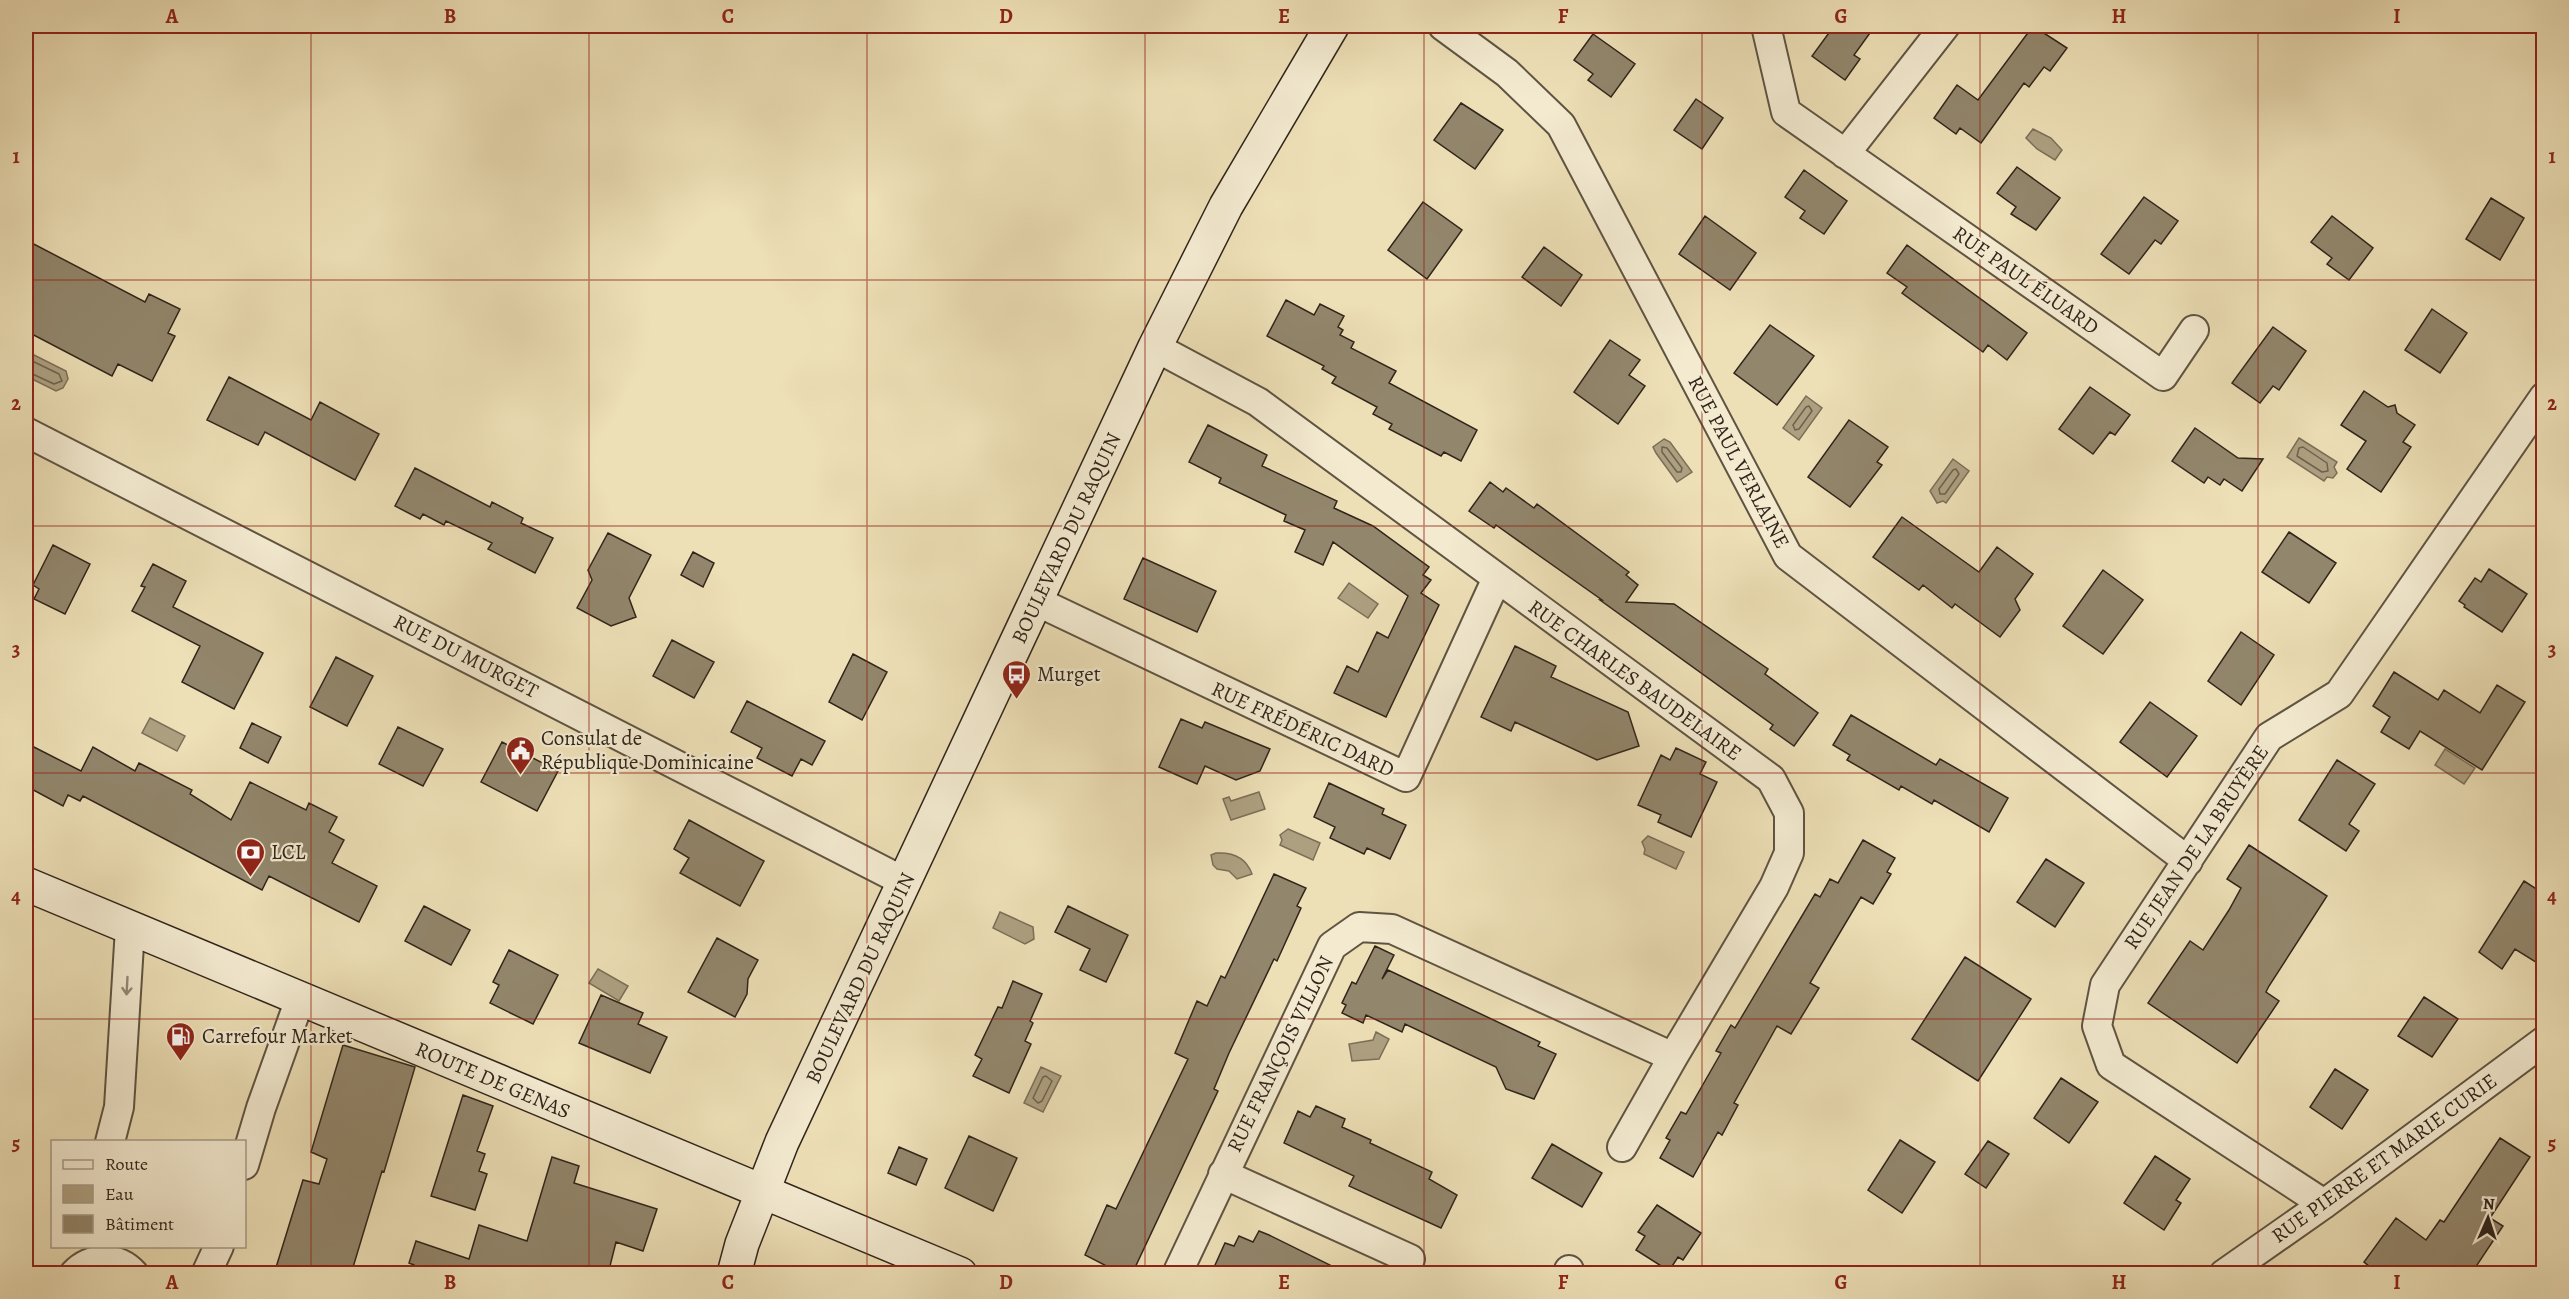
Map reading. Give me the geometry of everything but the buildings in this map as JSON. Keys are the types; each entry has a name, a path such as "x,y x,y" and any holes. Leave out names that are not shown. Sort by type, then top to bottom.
{"street":[{"name":"BOULEVARD DU RAQUIN","path":"734,1274 782,1142 1155,347 1226,206 1332,26"},
{"name":"RUE PAUL VERLAINE","path":"1443,26 1507,73 1561,125 1788,556 2188,861"},
{"name":"RUE PAUL ÉLUARD","path":"1766,26 1786,112 1845,154 2163,376 2194,330"},
{"path":"1845,154 1945,26"},
{"name":"RUE CHARLES BAUDELAIRE","path":"1155,347 1258,402 1771,779 1789,813 1789,853 1774,887 1672,1057 1622,1147"},
{"name":"RUE JEAN DE LA BRUYÈRE","path":"2324,1204 2110,1065 2097,1026 2104,985 2270,737 2339,694 2544,397"},
{"name":"RUE DU MURGET","path":"26,432 905,882"},
{"name":"RUE FRÉDÉRIC DARD","path":"1036,601 1406,777 1497,578"},
{"name":"ROUTE DE GENAS","path":"26,884 960,1274"},
{"name":"RUE FRANÇOIS VILLON","path":"1177,1274 1332,946 1359,927 1392,929 1672,1057"},
{"path":"111,1140 119,1107 130,928"},
{"path":"246,1159 300,999"},
{"name":"RUE PIERRE ET MARIE CURIE","path":"2224,1274 2324,1204 2544,1041"},
{"path":"1223,1174 1410,1259"},
{"path":"206,1274 218,1248"},
{"path":"85,1261 110,1261 122,1264 134,1274"}],"water":[{"path":"2033,129 2051,138 2062,150 2055,160 2037,149 2026,138"},
{"path":"28,352 66,371 68,379 63,388 56,391 26,376"},
{"path":"1806,396 1822,408 1799,440 1783,428"},
{"path":"2299,438 2337,462 2334,467 2337,473 2333,478 2327,477 2324,481 2287,457"},
{"path":"1664,439 1670,442 1692,472 1677,482 1653,447"},
{"path":"1953,459 1969,471 1946,503 1943,501 1937,503 1930,491"},
{"path":"1349,583 1378,604 1368,618 1338,598"},
{"path":"150,718 185,736 177,751 142,733"},
{"path":"2445,749 2475,768 2464,784 2435,765"},
{"path":"1259,792 1265,809 1231,820 1223,799 1229,797 1231,801"},
{"path":"1288,829 1320,843 1313,860 1280,845 1282,840 1280,835"},
{"path":"1648,836 1684,852 1676,869 1644,854 1645,849 1642,842"},
{"path":"1228,853 1238,857 1246,863 1252,874 1237,879 1229,871 1217,869 1213,865 1211,855"},
{"path":"1000,912 1033,927 1034,939 1025,944 993,928"},
{"path":"598,969 628,986 619,1001 589,983"},
{"path":"1376,1032 1389,1039 1379,1059 1352,1061 1349,1044 1373,1040"},
{"path":"1041,1067 1061,1076 1043,1112 1024,1103"}],"place":[{"name":"Murget","path":"1016,700"},
{"name":"Consulat de République Dominicaine","path":"520,776"},
{"name":"LCL","path":"250,878"},
{"name":"Carrefour Market","path":"181,1062"}]}
